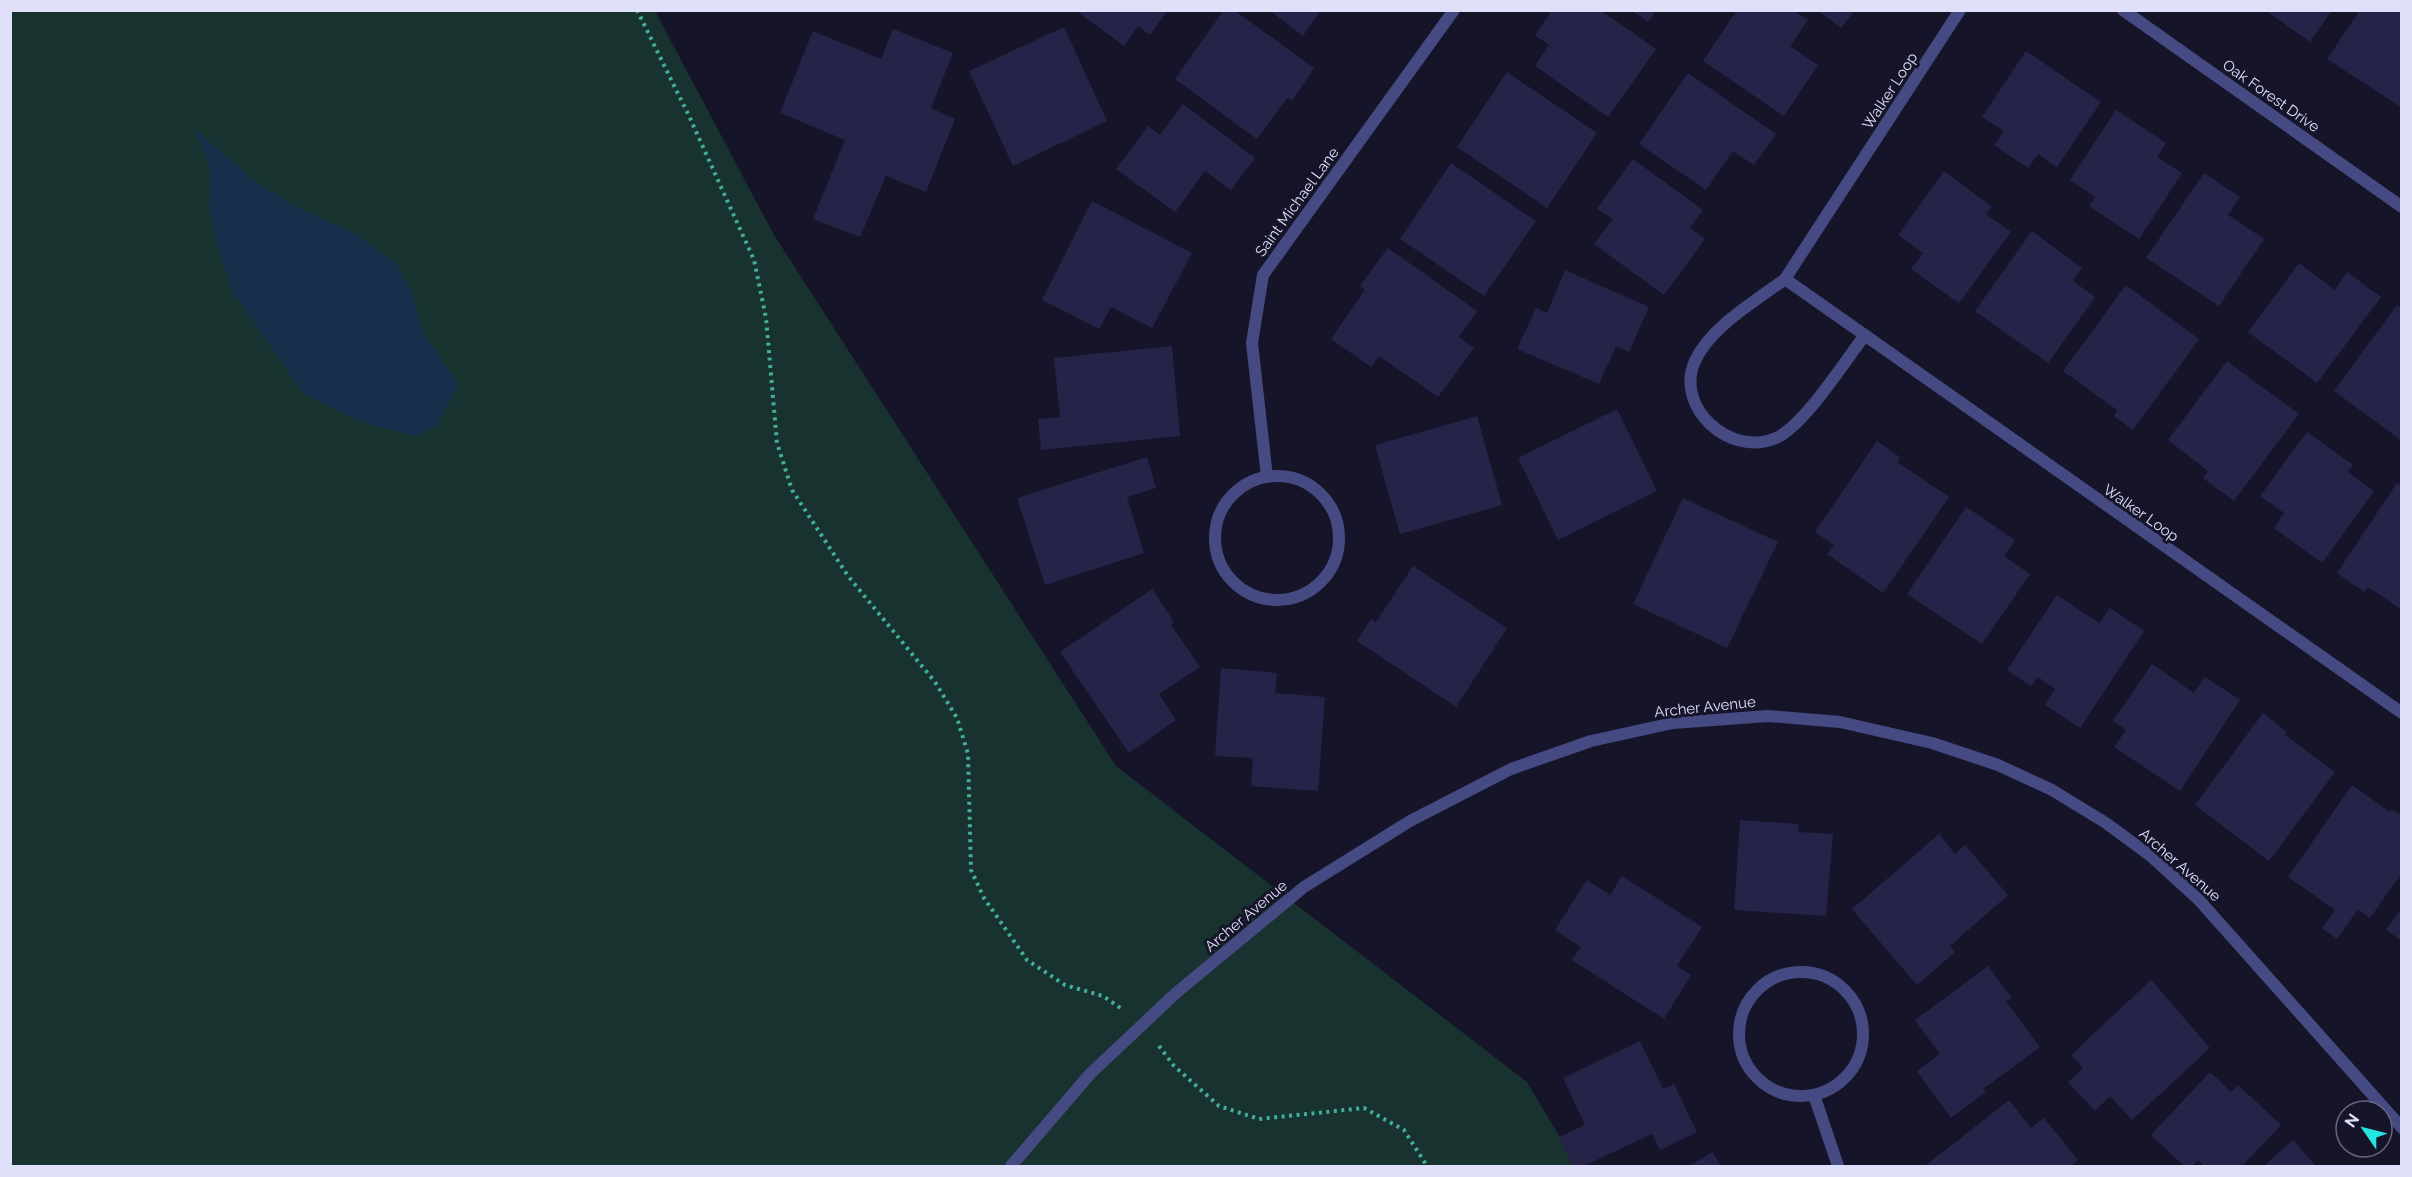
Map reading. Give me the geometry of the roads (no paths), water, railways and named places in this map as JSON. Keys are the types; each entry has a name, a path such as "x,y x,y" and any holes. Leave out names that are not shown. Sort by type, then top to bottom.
{"street":[{"name":"Saint Michael Lane","path":"1267,477 1252,343 1263,276 1454,10"},
{"name":"Walker Loop","path":"1865,335 1799,423 1776,439 1748,443 1722,435 1701,416 1692,390 1694,363 1707,339 1785,279 1960,10"},
{"name":"Oak Forest Drive","path":"2122,10 2402,207"},
{"name":"Walker Loop","path":"1785,279 2402,713"},
{"path":"1267,477 1288,477 1308,484 1325,498 1335,517 1339,538 1335,560 1324,579 1307,593 1287,600 1267,600 1249,594 1233,583 1222,567 1216,549 1215,529 1221,510 1232,494 1248,483 1267,477"},
{"name":"Archer Avenue","path":"1011,1167 1090,1074 1176,993 1304,887 1410,821 1511,769 1591,741 1673,723 1768,716 1829,721 1932,742 1998,765 2052,790 2106,823 2152,857 2199,900 2402,1128"},
{"path":"1809,972 1830,978 1847,992 1859,1010 1863,1031 1861,1053 1850,1072 1834,1087 1814,1095 1795,1096 1776,1091 1760,1081 1748,1066 1740,1048 1739,1028 1744,1009 1754,993 1769,980 1788,973 1809,972"},
{"path":"1814,1095 1838,1167"}],"water":[{"path":"194,128 253,180 291,204 355,234 396,263 413,296 422,331 459,385 436,426 415,436 361,422 303,393 233,292 218,250 209,205 211,170"}]}
